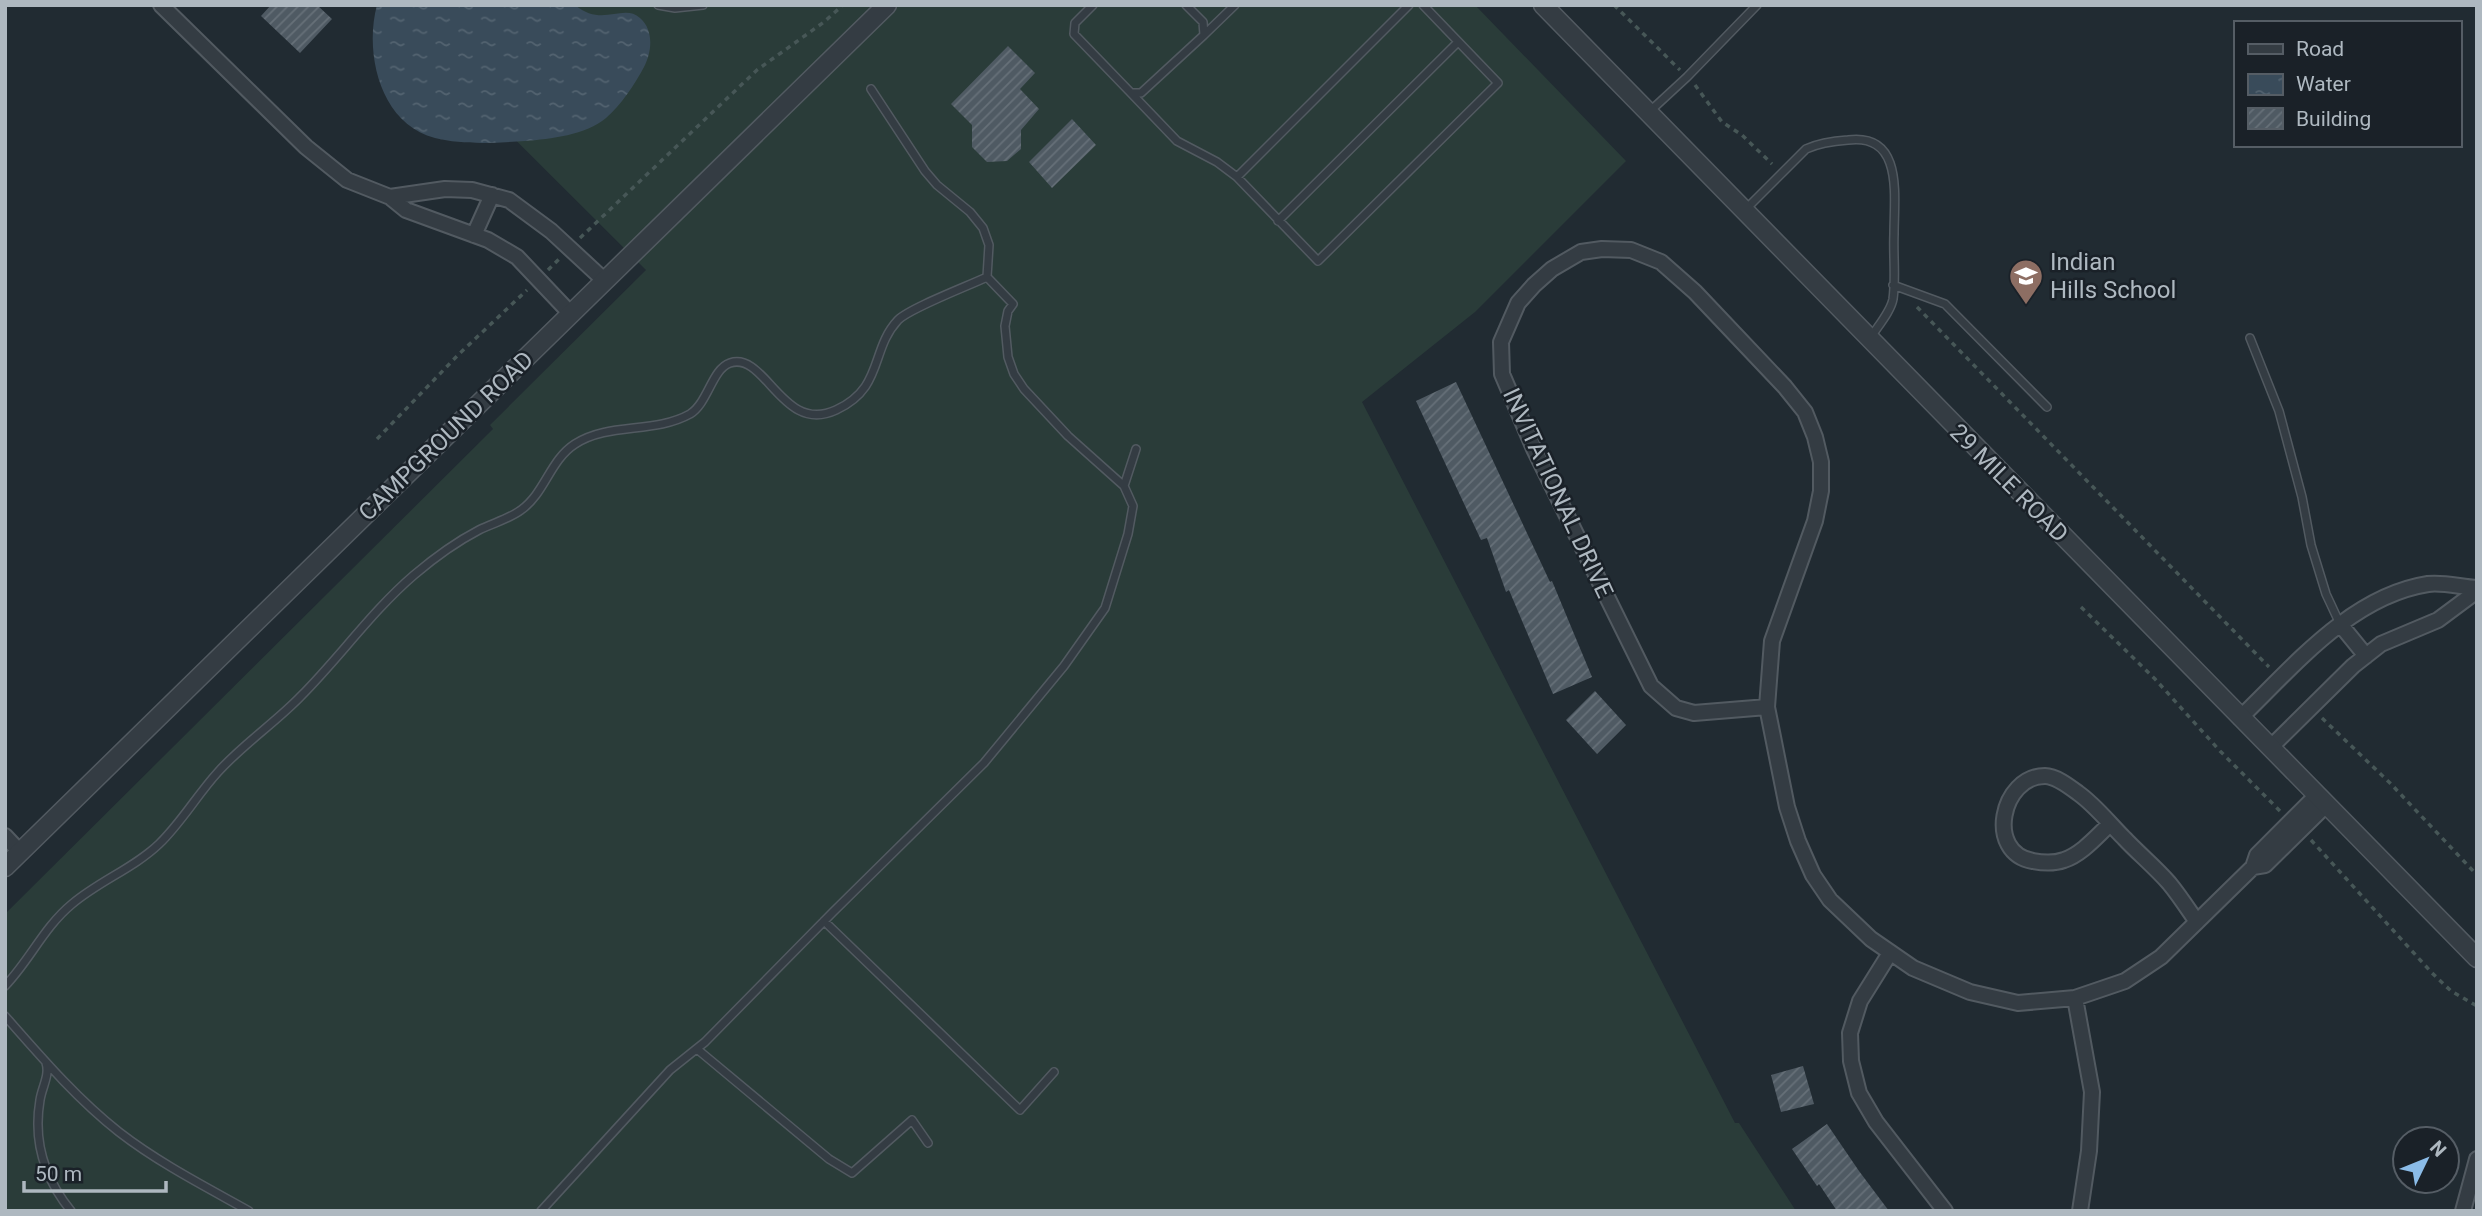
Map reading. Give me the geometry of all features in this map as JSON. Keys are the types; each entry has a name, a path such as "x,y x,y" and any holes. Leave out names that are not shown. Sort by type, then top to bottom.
{"street":[{"path":"161,5 306,147 347,180 390,197 407,210 488,240 517,257 571,314"},
{"name":"CAMPGROUND ROAD","path":"5,867 887,5"},
{"name":"29 MILE ROAD","path":"1543,5 1869,341 2477,958"},
{"path":"390,197 444,189 472,190 509,200 551,231 605,281"},
{"path":"474,235 492,195"},
{"name":"INVITATIONAL DRIVE","path":"1767,707 1694,713 1676,708 1651,686 1534,449 1502,374 1501,342 1518,303 1552,269 1581,253 1602,249 1631,250 1661,262 1695,292 1785,387 1805,412 1821,462 1821,491 1815,521 1772,641 1767,707 1787,807 1813,875 1830,900 1871,939 1913,968 1970,992 2018,1003 2075,998 2104,989 2141,972 2161,957 2253,867 2265,864 2296,825 2322,800"},
{"path":"2241,718 2340,624 2369,603 2430,584 2477,589"},
{"path":"2270,748 2381,644 2438,620 2477,589"},
{"path":"2340,624 2366,656"},
{"path":"2110,824 2087,846 2066,860 2047,863 2024,859 2010,849 2003,831 2003,814 2014,794 2029,780 2046,776 2080,794 2110,824 2169,883 2197,922"},
{"path":"5,836 20,852"},
{"path":"1890,953 1860,1001 1850,1033 1851,1061 1859,1093 1877,1122 1945,1211"},
{"path":"2075,998 2092,1092 2090,1151 2080,1211"},
{"path":"2463,1211 2477,1159"}],"lane":[{"path":"658,5 675,8 703,5"},
{"path":"1093,5 1075,23 1074,34 1167,133 1237,177 1318,261 1498,83 1423,5"},
{"path":"1186,5 1203,22 1204,35"},
{"path":"1130,93 1141,93 1235,5"},
{"path":"1237,177 1409,5"},
{"path":"1648,113 1757,5"},
{"path":"1279,221 1458,42"},
{"path":"541,1211 670,1070 697,1049 984,763 1022,719 1095,624 1111,592 1133,506 1124,486 1068,436 1036,403 1014,374 1008,357 1005,326 1008,311 1013,304 987,277 989,245 983,228 970,212 925,172 871,89"},
{"path":"1744,212 1806,149 1818,144 1853,139 1873,141 1884,149 1890,158 1895,195 1892,302 1869,341"},
{"path":"5,986 55,919 84,894 145,856 162,842 223,766 299,699 413,576 465,538 526,506 562,455 575,444 594,435 650,427 687,415 701,403 720,369 728,363 740,362 752,368 802,413 814,415 836,410 866,386 890,333 904,315 987,277"},
{"path":"1893,285 1945,304 2047,407"},
{"path":"2250,338 2283,424 2311,545 2326,594 2340,624"},
{"path":"1124,486 1136,449"},
{"path":"824,921 1020,1110 1054,1072"},
{"path":"5,1016 83,1101 119,1132 155,1157 249,1211"},
{"path":"697,1049 829,1159 852,1173 912,1120 928,1143"},
{"path":"44,1059 48,1074 42,1088 37,1122 38,1141 48,1174 71,1211"}],"path":[{"path":"377,439 458,355 757,70 824,22 843,5"},
{"path":"1614,5 1697,87 1722,122 1742,135 1781,174"},
{"path":"1913,292 1917,310 2281,679"},
{"path":"2081,607 2155,679 2220,751 2296,825 2432,973 2451,991 2477,1006"},
{"path":"2311,708 2390,783 2477,875"}],"green space":[{"path":"380,5 1475,5 1626,161 1475,312 1362,402 1735,1123 1739,1123 1796,1211 5,1211 5,914 493,429 490,425 646,270"}],"water":[{"path":"377,5 575,5 594,15 633,14 645,23 648,29 649,55 622,101 598,124 578,132 525,141 480,143 435,138 416,130 401,118 380,84 373,44"}],"building":[{"path":"271,5 317,5 332,19 300,53 261,16"},
{"path":"1008,46 1035,73 1020,89 1039,109 1021,130 1021,149 1007,161 987,162 972,147 972,125 951,104"},
{"path":"1072,119 1096,145 1052,188 1029,162"},
{"path":"1456,382 1550,582 1552,581 1592,677 1553,694 1509,590 1506,592 1487,538 1481,540 1416,401"},
{"path":"1595,691 1626,725 1597,754 1566,720"},
{"path":"1803,1066 1814,1104 1781,1112 1771,1075"},
{"path":"1827,1124 1889,1211 1837,1211 1819,1184 1817,1186 1792,1149"}],"place":[{"name":"Indian Hills School","path":"2026,306"}]}
